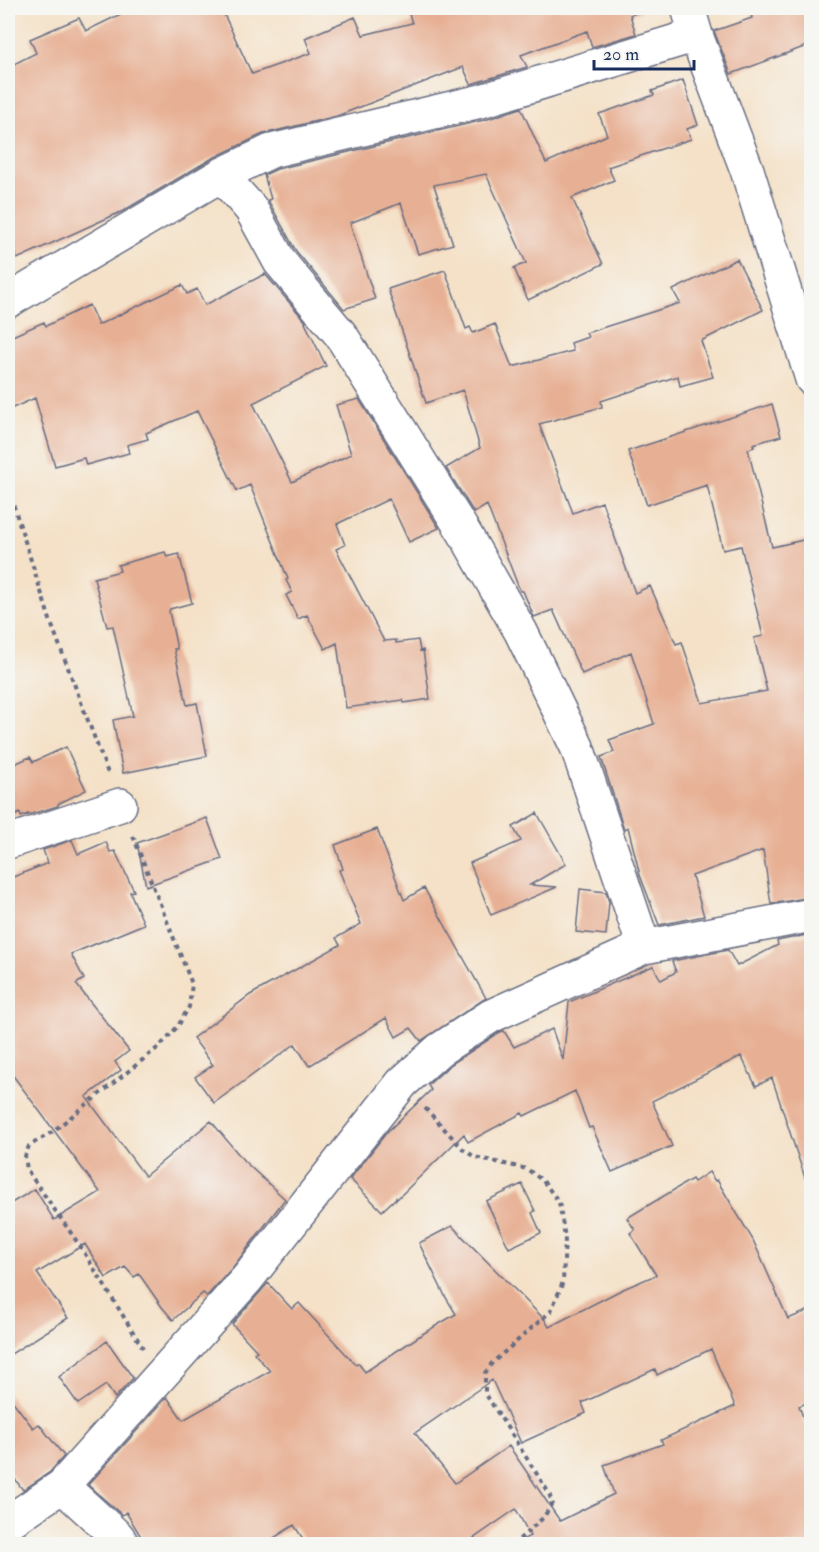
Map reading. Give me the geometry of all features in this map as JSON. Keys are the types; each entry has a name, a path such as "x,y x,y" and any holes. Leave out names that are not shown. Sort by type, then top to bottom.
{"street":[{"path":"8,301 221,175 271,151 481,101 692,21 747,170 807,345 812,379"},
{"path":"221,175 251,209 280,262 341,335 465,534 521,632 577,747 644,947"},
{"path":"8,842 120,806"},
{"path":"8,1519 13,1519 62,1485 247,1279 402,1083 439,1050 491,1016 644,947 812,915"},
{"path":"62,1485 118,1537 122,1545"}],"path":[{"path":"8,488 51,623 120,806 192,984 189,1007 178,1026 160,1046 52,1132 29,1146 25,1156 27,1170 80,1246 161,1377"},
{"path":"402,1083 464,1150 475,1157 527,1169 543,1181 559,1202 565,1238 563,1282 551,1311 492,1363 485,1373 485,1393 549,1492 552,1503 544,1517 514,1545"}],"building":[{"path":"133,8 221,8 252,74 311,53 305,38 355,17 363,35 412,23 407,8 641,8 642,11 630,15 636,34 592,47 587,31 521,55 527,67 471,84 463,67 337,116 263,134 211,159 123,211 17,259 8,237 8,67 36,53 30,39 79,18 86,31"},
{"path":"765,8 812,8 812,44 731,74 714,31 752,18 751,13"},
{"path":"683,80 698,125 687,129 691,139 608,167 614,180 572,198 603,264 528,300 514,268 526,263 486,174 434,185 453,244 418,254 401,203 350,223 375,299 344,309 296,251 268,200 271,199 264,175 277,169 488,119 521,108 546,163 607,135 599,114 654,95 652,91"},
{"path":"737,259 763,310 701,341 713,377 680,386 678,376 601,401 602,407 539,424 573,513 602,502 635,593 650,586 676,644 682,642 702,703 767,691 754,638 763,636 741,546 723,550 707,485 647,505 628,451 772,404 781,436 753,444 754,447 748,449 772,547 812,538 812,897 771,904 763,850 692,876 704,916 659,925 640,875 628,827 624,829 601,757 614,752 609,740 654,724 631,652 582,674 553,610 534,617 523,591 520,591 487,505 474,513 446,468 480,448 463,390 426,403 388,289 445,270 466,329 470,327 473,333 495,324 512,367 573,351 571,343 588,337 586,333 680,303 673,290"},
{"path":"265,274 306,322 326,366 253,403 292,482 351,454 336,405 359,399 439,528 409,542 389,499 337,524 345,545 336,549 384,641 396,640 396,643 418,640 420,651 423,650 430,699 404,703 403,700 346,708 337,643 325,649 307,615 298,619 286,595 292,592 286,580 288,579 250,485 237,491 197,411 146,433 148,439 127,445 129,453 86,465 84,458 55,466 35,398 8,410 8,338 44,322 46,326 89,305 98,325 182,285 187,294 197,289 205,305"},
{"path":"165,552 167,557 179,554 192,603 169,611 177,649 174,649 187,705 197,703 207,756 123,773 113,720 133,716 113,626 107,627 94,578 120,571 118,565"},
{"path":"66,747 86,790 58,806 21,817 20,813 8,819 8,767 30,757 33,762"},
{"path":"537,813 566,864 530,885 557,887 491,915 470,863 521,841 513,827"},
{"path":"207,818 222,859 146,886 137,843"},
{"path":"377,829 404,900 424,888 486,998 421,1041 411,1028 396,1037 386,1018 309,1066 295,1044 214,1103 195,1077 213,1065 193,1038 250,995 340,945 336,938 361,924 339,870 343,869 335,845"},
{"path":"72,840 78,854 106,842 110,852 115,851 134,891 130,892 144,924 71,954 84,979 76,984 129,1051 115,1062 121,1070 86,1097 145,1176 211,1121 244,1161 285,1199 233,1267 207,1296 203,1293 173,1320 139,1274 134,1277 125,1267 106,1278 85,1244 37,1273 68,1318 8,1356 8,1205 35,1189 54,1220 100,1192 8,1069 8,879 48,863 43,850"},
{"path":"580,889 606,892 609,902 606,935 576,932"},
{"path":"812,934 812,1180 806,1181 772,1078 756,1086 741,1056 652,1101 672,1146 612,1172 592,1127 589,1128 575,1091 524,1116 522,1113 468,1142 464,1134 382,1211 350,1179 387,1132 431,1090 428,1085 450,1065 500,1032 504,1031 514,1047 552,1029 563,1060 569,1002 653,966 661,980 676,972 672,961 728,950 737,966 778,945 777,941"},
{"path":"709,1172 715,1181 717,1180 753,1240 788,1319 812,1309 812,1401 799,1406 812,1441 812,1545 513,1545 530,1536 516,1509 464,1545 307,1545 294,1525 263,1545 146,1545 126,1512 122,1515 88,1485 167,1397 183,1420 270,1371 254,1353 257,1351 232,1324 268,1283 292,1309 299,1303 365,1372 456,1314 419,1243 452,1226 545,1320 549,1327 621,1290 656,1275 630,1233 635,1230 627,1218 692,1179 694,1182","holes":["711,1349 735,1406 661,1440 663,1444 604,1465 614,1494 560,1521 509,1446 455,1483 415,1433 492,1380 521,1443 586,1413 582,1403 655,1369 657,1375"]},
{"path":"522,1184 535,1211 532,1213 541,1233 509,1248 486,1201"},
{"path":"107,1341 133,1378 115,1398 106,1385 78,1404 59,1377"},
{"path":"8,1395 33,1428 39,1424 64,1456 50,1472 23,1490 8,1470"}]}
